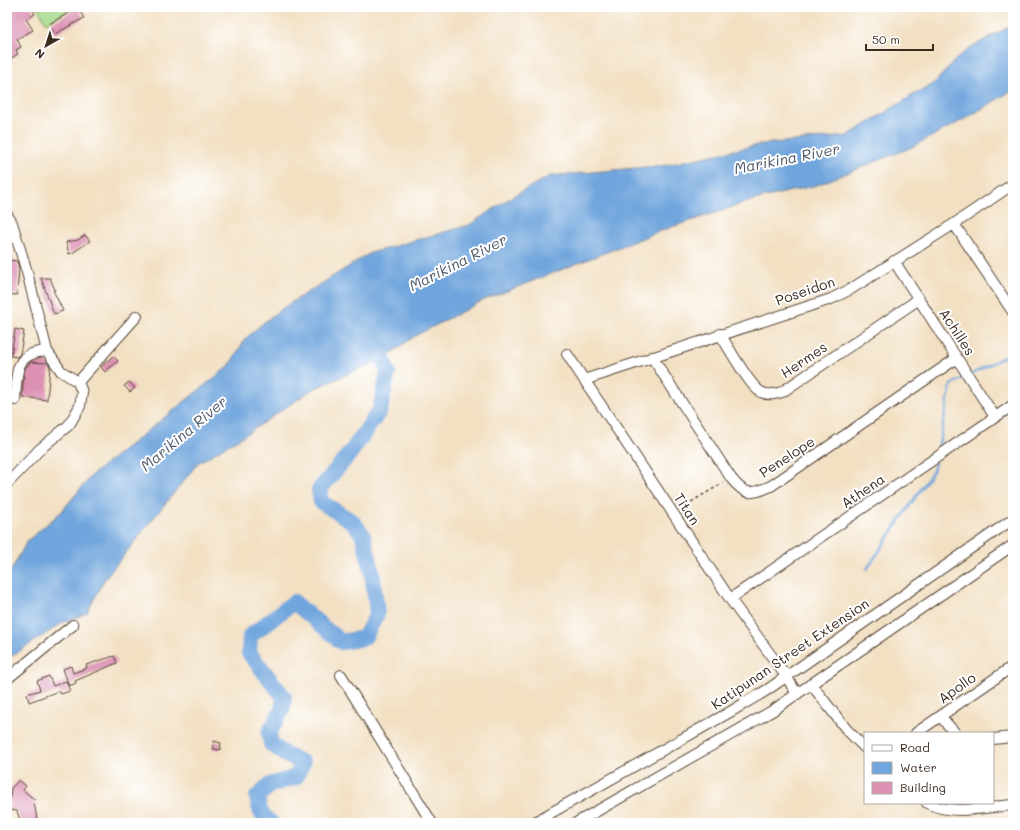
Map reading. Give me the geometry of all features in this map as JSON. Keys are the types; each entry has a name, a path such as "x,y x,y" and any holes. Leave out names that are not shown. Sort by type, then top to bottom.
{"street":[{"name":"Poseidon","path":"584,380 830,299 852,289 1012,188"},
{"path":"7,215 12,223 27,272 48,350 54,363 61,371 78,382 82,392 80,406 70,425 40,449 7,484"},
{"path":"954,224 1013,312"},
{"name":"Achilles","path":"894,262 995,417"},
{"name":"Hermes","path":"720,334 748,379 760,392 769,395 782,392 919,299"},
{"path":"78,382 137,316"},
{"path":"15,400 18,371 22,360 29,354 48,350"},
{"name":"Titan","path":"567,354 730,599 786,676 797,694"},
{"name":"Penelope","path":"652,358 731,478 740,489 746,492 759,491 771,486 957,358"},
{"name":"Athena","path":"730,599 1013,405"},
{"name":"Katipunan Street Extension","path":"533,823 730,712 786,676 1013,519"},
{"path":"576,823 772,711 1013,545"},
{"path":"7,679 73,625"},
{"name":"Apollo","path":"918,732 1013,666"},
{"path":"341,675 432,823"},
{"path":"811,684 847,730 864,747"},
{"path":"941,717 953,732"},
{"path":"994,739 1013,737"},
{"path":"930,804 940,808 955,810 1013,805"}],"path":[{"path":"673,513 731,478"}],"green space":[{"path":"37,7 75,7 46,23"}],"water":[{"name":"Marikina River","path":"1013,24 1013,90 965,119 910,148 817,185 754,200 663,230 484,300 415,336 383,359 313,389 248,433 198,463 104,580 87,613 64,622 7,659 7,578 27,541 61,512 92,475 229,366 245,339 281,309 370,253 469,225 513,196 550,176 667,165 762,144 847,136 931,85 962,54"}],"building":[{"path":"7,7 31,7 35,14 26,19 33,30 17,39 21,47 16,50 18,54 10,59 7,53"},
{"path":"78,8 84,18 55,34 49,24"},
{"path":"85,235 90,241 69,254 66,242 78,240"},
{"path":"7,260 17,261 19,269 17,295 7,294"},
{"path":"41,278 50,278 55,290 53,290 63,311 54,314"},
{"path":"15,329 24,331 20,354 17,357 11,356"},
{"path":"113,356 118,361 105,372 101,367"},
{"path":"31,362 48,363 50,367 47,400 22,397 25,368"},
{"path":"129,382 135,388 130,392 124,386"},
{"path":"114,656 117,663 75,681 76,683 69,686 63,669 71,666 73,673 87,668 86,665"},
{"path":"49,676 53,686 66,681 70,691 61,694 59,691 29,702 27,694 40,690 37,681"},
{"path":"214,741 221,743 220,750 213,749"},
{"path":"19,780 26,786 23,790 36,801 34,803 38,823 30,823 30,820 21,823 17,811 9,810 11,788"}],"waterway":[{"path":"272,823 263,815 257,797 270,785 296,777 303,763 286,755 271,744 269,733 282,710 284,697 249,653 250,636 294,602 341,642 364,638 377,614 372,571 363,535 353,522 321,502 319,490 351,452 380,410 388,372 383,359 367,344"},
{"path":"970,375 1013,352"},
{"path":"937,454 951,385 965,377"},
{"path":"867,569 933,471 935,463"}]}
